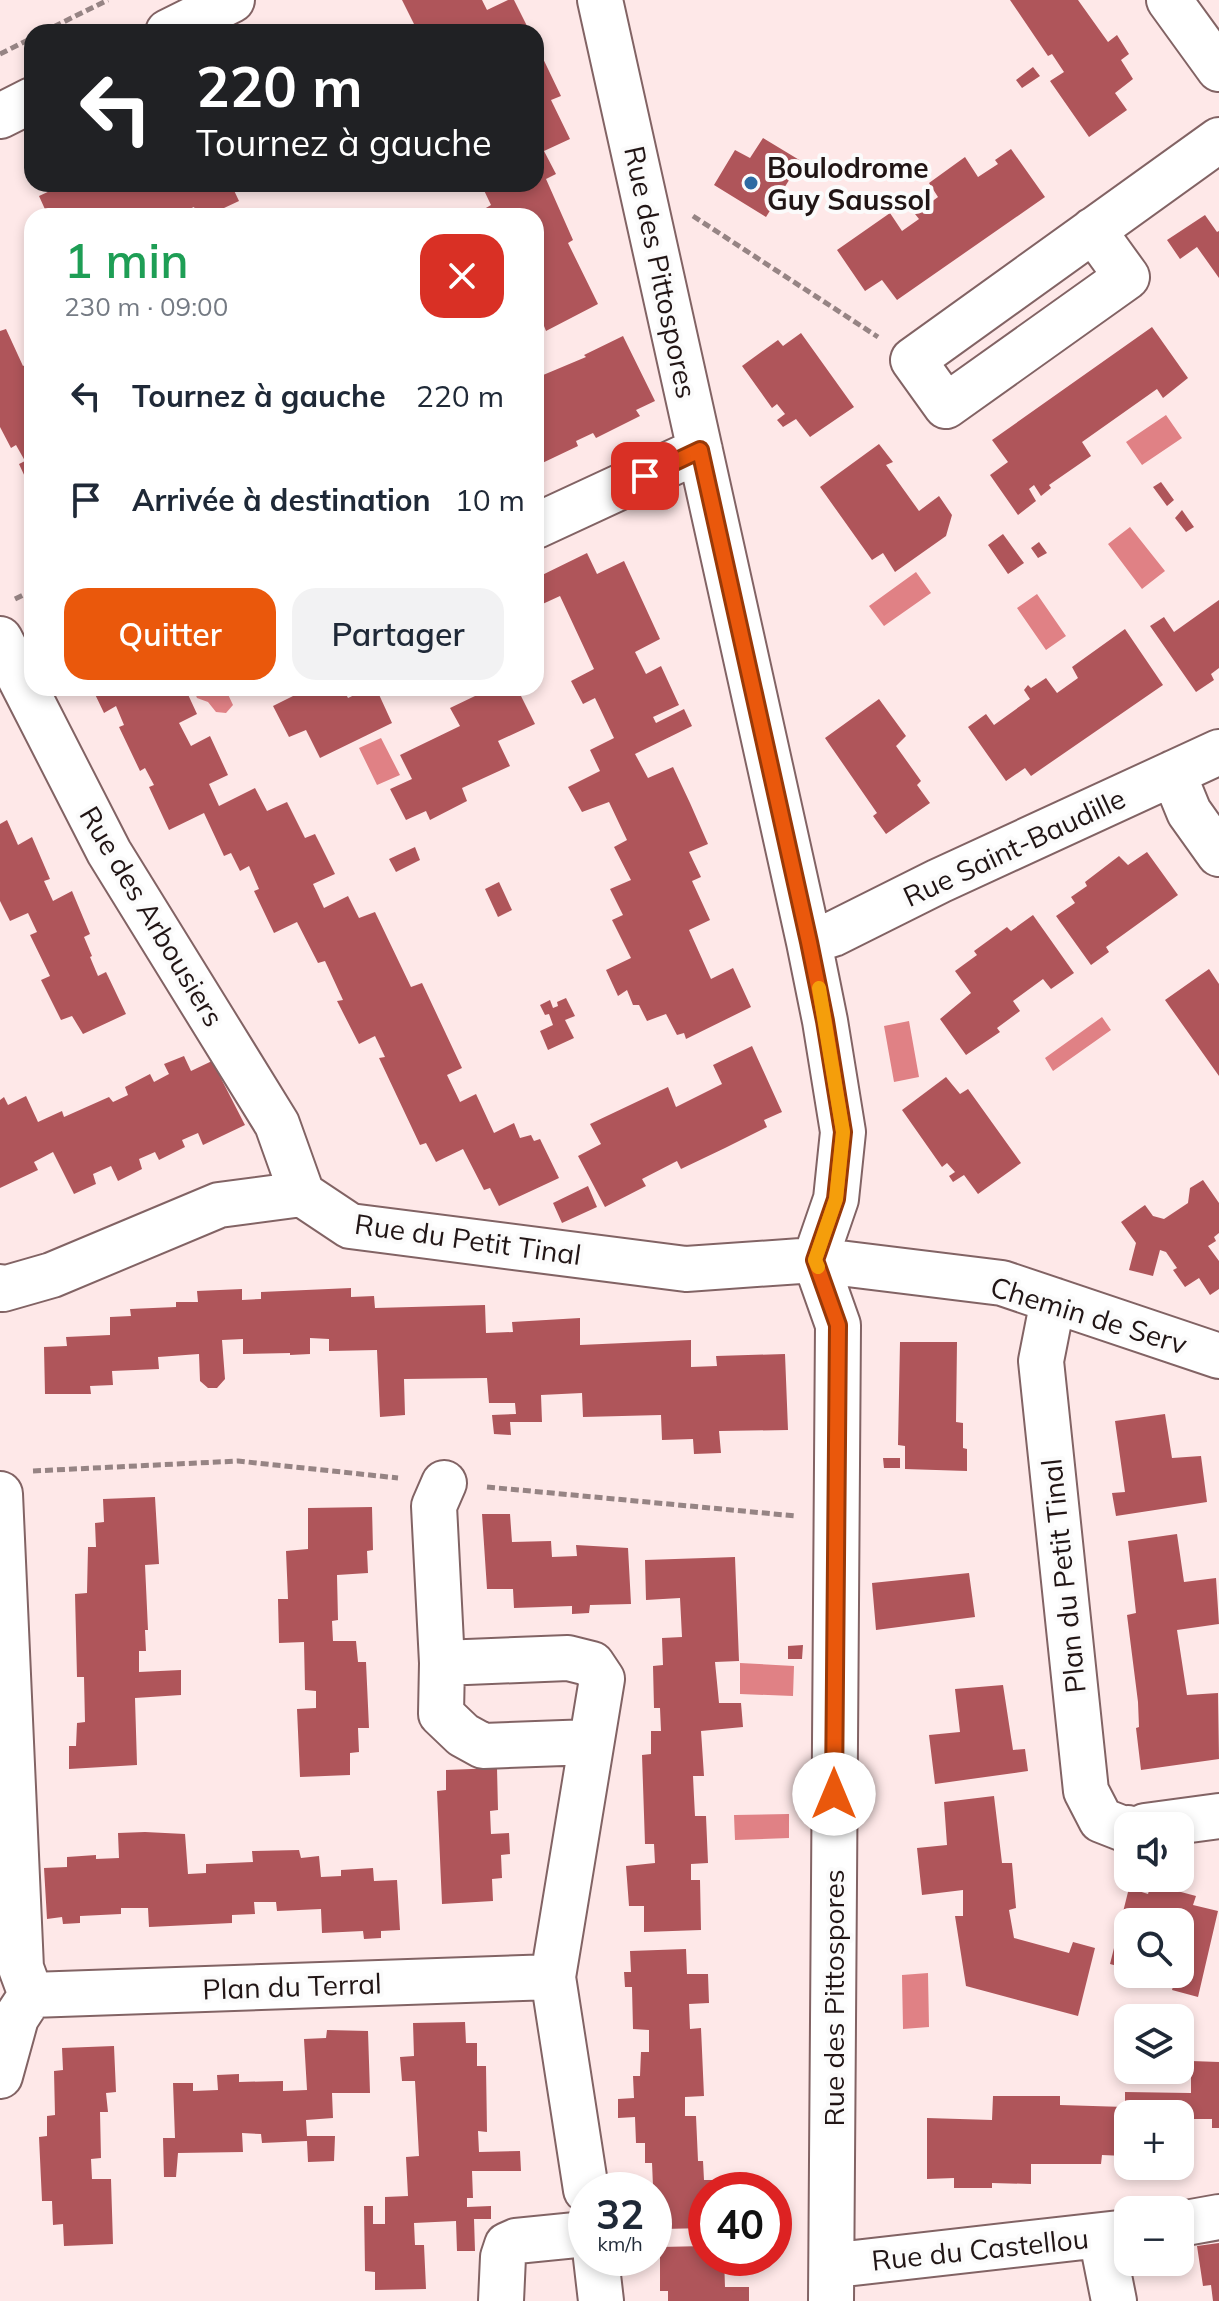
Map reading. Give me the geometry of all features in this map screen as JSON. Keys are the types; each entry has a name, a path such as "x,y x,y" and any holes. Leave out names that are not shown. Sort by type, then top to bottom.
{"street":[{"path":"184,24 232,0"},
{"name":"Rue des Pittospores","path":"600,0 809,942 843,1132 836,1199 815,1260 838,1325 832,2281"},
{"path":"1169,0 1219,69"},
{"path":"0,116 24,104"},
{"path":"1093,230 1127,277 946,406 913,360 1093,230 1219,140"},
{"path":"544,522 700,450"},
{"name":"Rue des Arbousiers","path":"0,639 24,686"},
{"name":"Rue des Arbousiers","path":"29,696 109,852 277,1124 302,1194"},
{"name":"Rue Saint-Baudille","path":"809,942 833,934 939,881 1219,752"},
{"path":"1173,773 1189,812 1219,854"},
{"path":"1,1292 52,1275 219,1205 302,1194"},
{"name":"Rue du Petit Tinal","path":"302,1194 350,1226 686,1269 815,1260"},
{"name":"Chemin de Serv","path":"815,1260 1002,1283 1219,1356"},
{"name":"Plan du Petit Tinal","path":"1053,1300 1041,1361 1086,1791 1101,1820 1114,1825"},
{"path":"0,2076 16,2018 31,1995 21,1968 5,1683 16,1482"},
{"path":"444,1483 434,1506 442,1663 441,1714 463,1735 483,1746 591,1742"},
{"path":"442,1663 568,1658 592,1664 602,1679 553,1977 583,2172"},
{"path":"1194,1819 1219,1816"},
{"name":"Plan du Terral","path":"31,1995 553,1977"},
{"path":"1194,2221 1219,2217"},
{"name":"Rue du Castellou","path":"832,2281 854,2263 1114,2234"},
{"path":"501,2301 503,2257 507,2245 516,2241 568,2236"},
{"path":"598,2276 601,2301"},
{"path":"1114,2276 1114,2301"}],"path":[{"path":"59,24 108,0"},
{"path":"0,54 24,42"},
{"path":"690,214 913,360"},
{"path":"16,1482 238,1461 802,1517 836,1514"}],"shaded area":[{"path":"1166,415 1182,438 1142,465 1126,442"},
{"path":"1130,527 1165,571 1142,589 1108,544"},
{"path":"916,572 931,593 884,626 869,606"},
{"path":"1037,594 1066,636 1046,650 1017,608"},
{"path":"229,696 233,705 226,713 216,712 208,702 197,698"},
{"path":"381,738 400,775 377,785 359,748"},
{"path":"1102,1017 1111,1030 1053,1071 1045,1058"},
{"path":"909,1021 919,1077 894,1082 884,1026"},
{"path":"740,1663 794,1666 793,1696 740,1694"},
{"path":"789,1814 789,1838 735,1840 734,1815"},
{"path":"928,1973 929,2027 903,2029 902,1975"}],"building":[{"path":"402,0 482,0 487,10 514,0 526,24 414,24"},
{"path":"1010,0 1078,0 1108,42 1117,35 1129,54 1121,60 1133,79 1115,93 1127,110 1089,137 1050,81 1064,72 1052,54 1048,56"},
{"path":"544,61 561,96 551,100 570,139 544,151"},
{"path":"1033,67 1040,76 1022,88 1016,80"},
{"name":"Boulodrome Guy Saussol","path":"763,138 801,161 766,217 714,185 735,150 750,158"},
{"path":"1011,149 1045,197 897,300 882,280 865,291 837,250 890,213 902,231 919,219 915,214 938,197 929,183 965,157 978,177 998,164 995,160"},
{"path":"544,151 556,174 546,179 573,240 568,243 598,304 546,331 544,208 486,208 491,205 485,192 544,192"},
{"path":"48,192 235,192 239,201 224,208 44,208 39,196"},
{"path":"1205,215 1219,231 1219,278 1197,247 1180,259 1167,240"},
{"path":"1152,327 1188,378 1163,398 1157,389 1082,442 1091,456 1049,485 1051,488 1041,496 1034,485 1029,489 1036,501 1018,515 990,475 1008,462 992,440"},
{"path":"6,329 24,366 24,459 16,445 11,448 0,427 0,331"},
{"path":"801,333 854,407 810,437 796,419 783,427 777,420 785,414 777,404 772,408 742,366 778,340 783,346"},
{"path":"623,336 655,401 636,410 640,416 596,438 593,433 576,441 578,446 544,462 544,375 586,357 584,355"},
{"path":"879,444 893,462 886,465 919,511 939,496 952,515 946,536 895,572 883,553 872,560 820,487"},
{"path":"1161,482 1174,500 1167,506 1153,487"},
{"path":"1182,510 1194,527 1186,532 1175,518"},
{"path":"1003,534 1024,563 1008,574 988,545"},
{"path":"1039,542 1047,553 1038,558 1031,548"},
{"path":"587,553 597,574 624,561 660,639 635,652 646,674 661,666 679,705 653,717 656,723 684,709 692,726 635,754 648,778 673,767 690,803 708,844 689,852 701,877 692,881 710,920 689,930 711,979 733,968 751,1007 686,1039 684,1033 677,1035 666,1014 647,1021 639,1005 633,1005 627,990 618,996 606,970 631,958 612,920 623,915 610,889 631,880 614,847 627,840 609,802 582,812 568,787 600,771 590,750 614,738 595,698 583,704 571,681 594,669 560,596 544,603 544,574"},
{"path":"1219,600 1219,668 1211,674 1214,680 1196,692 1150,626 1164,617 1174,632"},
{"path":"1125,629 1163,685 1031,776 1025,768 1006,781 968,727 986,714 994,725 1030,699 1024,690 1028,685 1031,688 1046,678 1057,693 1078,678 1072,667"},
{"path":"96,696 189,696 197,714 179,723 191,746 210,736 228,775 209,784 219,806 255,788 267,811 287,802 305,838 315,834 335,874 313,884 324,908 348,896 359,918 375,912 411,987 422,983 462,1068 447,1075 460,1102 476,1094 494,1133 514,1123 520,1138 531,1135 534,1141 540,1139 559,1178 499,1206 490,1188 484,1190 463,1149 436,1162 426,1143 420,1145 379,1058 385,1057 375,1036 359,1044 337,1001 343,1000 325,961 318,963 297,922 274,933 254,891 259,889 249,866 240,871 231,853 224,856 204,813 169,830 149,787 154,785 145,768 140,771 119,727 124,725 116,706 104,713"},
{"path":"293,696 380,696 392,723 320,758 306,730 289,737 273,706"},
{"path":"475,696 521,696 535,724 498,741 510,766 462,788 467,801 430,820 426,811 406,820 390,789 412,779 400,755 460,726 450,708"},
{"path":"879,699 906,736 896,746 921,781 917,785 930,803 886,834 873,816 877,813 825,738"},
{"path":"7,820 18,845 32,837 50,879 44,881 53,901 72,891 90,934 84,937 98,976 106,972 126,1014 83,1034 72,1016 61,1020 41,980 50,976 30,935 37,932 28,913 10,921 0,901 0,824"},
{"path":"415,847 420,860 396,872 389,859"},
{"path":"1147,852 1178,895 1106,947 1109,952 1091,965 1056,916 1075,903 1071,897 1087,886 1085,882 1119,856 1128,865"},
{"path":"499,882 512,910 498,917 485,889"},
{"path":"1033,915 1074,973 1051,989 1043,979 1013,1001 1020,1011 997,1028 1000,1032 966,1055 940,1019 971,993 955,971 977,955 974,951 1007,927 1011,931"},
{"path":"1209,969 1219,984 1219,1076 1165,1000"},
{"path":"566,998 575,1016 565,1020 574,1038 548,1050 540,1031 553,1025 549,1014 545,1015 540,1005 550,1000 553,1008"},
{"path":"752,1046 782,1112 764,1120 767,1127 725,1148 681,1169 677,1161 642,1179 646,1186 605,1207 578,1156 601,1144 590,1124 668,1087 676,1107 722,1084 713,1065"},
{"path":"184,1056 191,1071 212,1061 245,1125 203,1145 198,1133 182,1140 185,1147 159,1160 155,1152 139,1159 142,1169 118,1181 111,1166 93,1174 96,1184 74,1194 53,1152 34,1162 38,1170 0,1188 0,1100 4,1097 8,1105 26,1096 38,1122 62,1111 64,1117 109,1097 113,1102 128,1095 125,1087 150,1074 154,1082 169,1074 164,1064"},
{"path":"946,1077 960,1094 968,1089 1021,1163 978,1194 964,1175 953,1182 949,1176 955,1172 947,1163 942,1167 902,1110"},
{"path":"1203,1180 1219,1203 1219,1233 1214,1237 1216,1241 1208,1246 1219,1261 1219,1289 1210,1295 1199,1278 1185,1287 1173,1270 1177,1268 1166,1252 1160,1250 1153,1276 1129,1270 1136,1243 1121,1222 1145,1205 1153,1216 1164,1219 1188,1203 1190,1188"},
{"path":"588,1186 597,1207 562,1223 553,1203"},
{"path":"351,1288 351,1297 374,1296 375,1308 485,1305 486,1333 513,1332 512,1322 580,1318 580,1345 691,1340 691,1367 717,1366 716,1356 785,1354 788,1430 719,1431 721,1453 694,1454 693,1439 662,1440 661,1415 583,1417 582,1393 541,1395 542,1422 510,1422 511,1435 494,1434 492,1415 516,1414 515,1403 489,1403 487,1378 404,1379 405,1415 380,1417 377,1350 329,1351 329,1339 310,1338 310,1354 290,1355 243,1354 243,1339 222,1340 225,1379 217,1388 208,1388 200,1381 199,1354 158,1357 159,1369 112,1371 113,1385 90,1386 91,1394 45,1394 44,1347 67,1346 66,1337 110,1335 110,1317 131,1316 130,1309 176,1307 176,1302 198,1302 197,1291 242,1289 242,1300 261,1299 261,1292"},
{"path":"900,1342 957,1342 956,1422 963,1423 967,1471 905,1469 905,1446 898,1445"},
{"path":"1165,1414 1172,1458 1201,1456 1207,1502 1116,1516 1112,1493 1125,1492 1115,1421"},
{"path":"883,1458 900,1458 900,1468 884,1468"},
{"path":"155,1497 159,1564 145,1565 148,1630 145,1630 146,1651 139,1651 139,1672 181,1670 181,1695 135,1698 137,1765 69,1769 69,1746 76,1746 77,1723 85,1722 84,1677 77,1677 75,1594 87,1593 88,1547 96,1547 95,1523 104,1522 103,1499"},
{"path":"372,1507 373,1550 367,1551 368,1573 337,1575 338,1620 332,1621 333,1641 356,1641 358,1662 366,1662 369,1728 358,1728 359,1752 350,1753 350,1775 300,1777 297,1709 316,1708 316,1691 305,1690 304,1642 279,1643 278,1599 288,1599 286,1551 308,1549 308,1508"},
{"path":"482,1514 510,1514 512,1542 551,1541 552,1557 577,1556 576,1545 628,1548 631,1604 590,1605 589,1613 572,1614 572,1606 514,1608 513,1589 487,1589"},
{"path":"1177,1534 1184,1582 1216,1578 1219,1624 1177,1630 1187,1695 1218,1693 1219,1759 1141,1770 1136,1728 1139,1727 1138,1702 1127,1615 1136,1613 1128,1541"},
{"path":"735,1557 739,1661 715,1662 719,1703 741,1703 743,1727 701,1731 704,1776 693,1776 695,1816 706,1816 708,1863 691,1864 691,1880 700,1880 701,1930 644,1932 644,1906 629,1906 626,1866 655,1863 654,1844 645,1844 642,1755 651,1754 651,1731 661,1731 660,1708 654,1708 653,1666 663,1665 662,1638 682,1637 680,1598 646,1600 645,1560"},
{"path":"969,1573 975,1617 876,1630 872,1583"},
{"path":"803,1645 802,1659 788,1659 788,1646"},
{"path":"1003,1685 1013,1750 1025,1749 1028,1771 935,1784 929,1735 960,1732 955,1689"},
{"path":"497,1768 498,1810 490,1811 491,1834 509,1833 510,1854 501,1855 502,1878 492,1879 493,1901 442,1904 437,1791 446,1790 446,1770"},
{"path":"994,1796 1002,1863 1012,1863 1016,1908 1009,1910 1014,1938 1069,1953 1073,1942 1095,1948 1078,2016 966,1986 955,1916 963,1916 963,1890 922,1895 917,1848 947,1845 944,1802"},
{"path":"118,1833 185,1834 188,1874 206,1873 206,1864 253,1862 252,1851 299,1850 301,1858 319,1856 321,1877 341,1876 341,1870 373,1868 374,1881 397,1880 400,1930 381,1931 381,1938 364,1939 363,1931 322,1933 321,1909 277,1911 276,1902 254,1902 255,1914 232,1915 232,1923 149,1927 148,1908 121,1908 121,1914 80,1916 80,1923 63,1924 62,1917 47,1919 44,1868 67,1867 67,1857 96,1855 96,1859 119,1858"},
{"path":"1128,1892 1181,1892 1196,1896 1193,1905 1218,1911 1198,1997 1172,1990 1194,1988 1194,1908 1124,1908"},
{"path":"686,1949 687,1974 708,1974 709,2003 689,2004 690,2029 701,2028 704,2096 685,2097 685,2116 696,2116 698,2161 703,2161 704,2172 688,2172 688,2228 672,2229 672,2172 652,2172 652,2163 645,2163 645,2143 636,2143 635,2117 618,2118 618,2099 634,2098 633,2076 640,2076 641,2052 649,2052 649,2030 633,2029 632,1987 625,1987 624,1972 631,1972 630,1951"},
{"path":"465,2022 466,2043 477,2043 477,2066 486,2066 487,2132 478,2131 479,2152 520,2151 521,2171 472,2171 473,2198 467,2198 467,2207 491,2206 491,2219 474,2219 475,2251 457,2251 456,2221 414,2223 415,2245 424,2245 426,2289 375,2290 375,2272 365,2271 364,2206 373,2206 373,2224 385,2224 385,2197 408,2196 406,2157 419,2156 415,2081 402,2081 400,2057 414,2056 413,2023"},
{"path":"327,2030 368,2031 370,2093 332,2093 333,2118 306,2120 307,2136 335,2136 334,2161 308,2162 307,2141 262,2143 261,2134 242,2133 243,2152 178,2153 176,2177 164,2177 163,2138 175,2138 173,2083 193,2083 193,2091 218,2090 217,2075 239,2074 239,2082 283,2081 283,2091 307,2090 304,2039 326,2038"},
{"path":"114,2046 116,2092 106,2093 108,2112 100,2112 101,2158 91,2159 92,2179 111,2179 113,2244 64,2246 63,2224 53,2225 52,2201 42,2201 39,2137 47,2136 47,2116 55,2115 54,2071 63,2070 62,2048"},
{"path":"1194,2061 1219,2062 1219,2128 1212,2128 1212,2119 1194,2119 1194,2100 1125,2100 1125,2092 1191,2093"},
{"path":"993,2096 1060,2096 1060,2105 1114,2107 1114,2156 1102,2155 1101,2164 1031,2164 1031,2184 992,2183 992,2188 954,2188 954,2178 927,2179 927,2118 992,2120"},
{"path":"1219,2243 1219,2301 1213,2301 1211,2285 1203,2286 1197,2246"},
{"path":"688,2246 688,2276 725,2276 725,2287 749,2287 749,2301 668,2301 668,2291 660,2291 660,2276 672,2276 672,2247"}],"slow traffic":[{"path":"818,1267 815,1260 836,1199 843,1132 819,988"}],"place":[{"name":"Boulodrome Guy Saussol","path":"751,183"}],"route":[{"path":"645,476 700,450 809,942 843,1132 836,1199 815,1260 838,1325 834,1794"}]}
